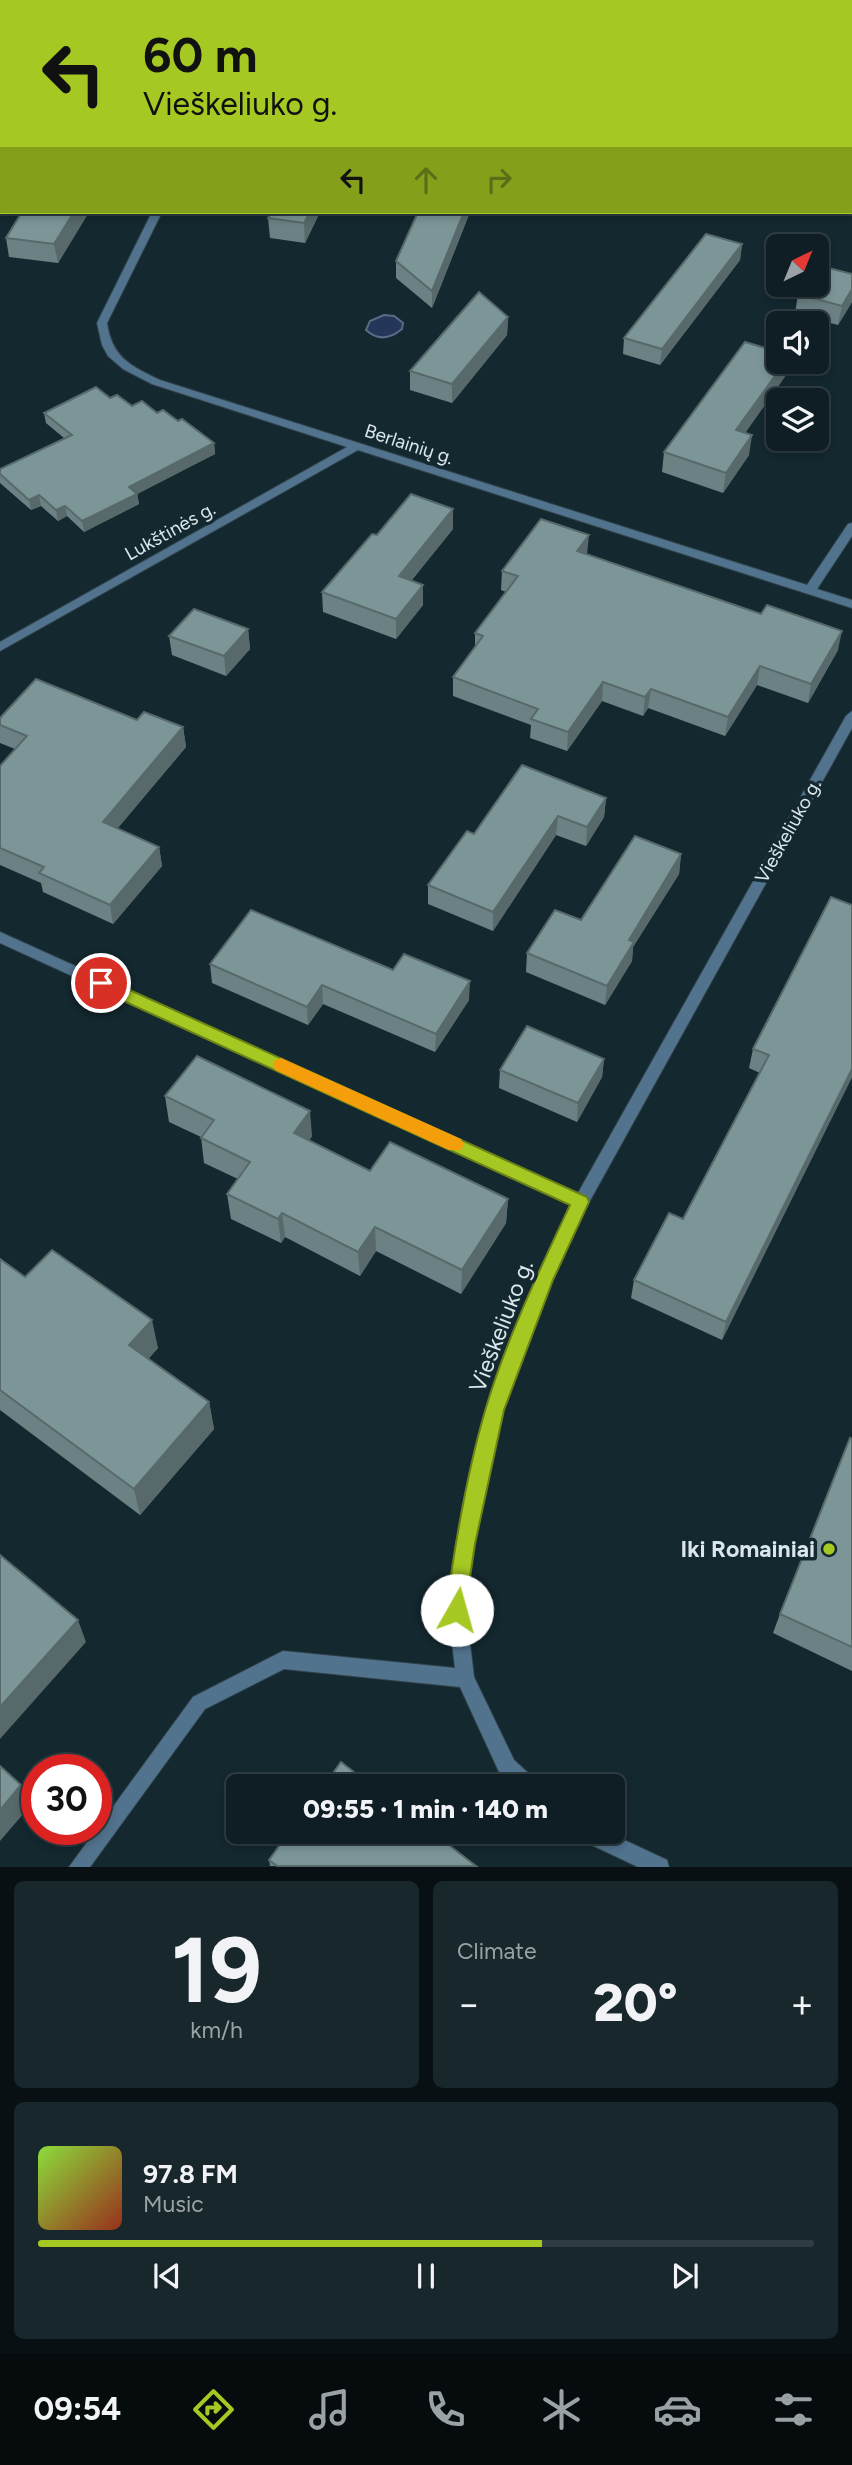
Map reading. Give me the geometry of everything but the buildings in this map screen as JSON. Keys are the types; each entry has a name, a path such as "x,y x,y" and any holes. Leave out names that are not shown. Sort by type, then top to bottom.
{"street":[{"name":"Berlainių g.","path":"156,214 102,323 103,342 113,355 131,370 156,382 852,604"},
{"name":"Lukštinės g.","path":"0,647 357,446"},
{"path":"810,590 852,527"},
{"name":"Vieškeliuko g.","path":"514,1774 506,1767 464,1678 457,1610 465,1544 494,1410 544,1280 581,1202 852,716"},
{"path":"0,937 581,1202"},
{"path":"78,1867 200,1703 283,1660 464,1678"},
{"path":"611,1844 660,1867"}],"water":[{"path":"384,315 394,316 403,323 402,329 384,337 375,336 366,330 370,321"}],"slow traffic":[{"path":"281,1065 455,1145"}],"place":[{"name":"Iki Romainiai","path":"829,1549"}],"route":[{"path":"101,983 581,1202 544,1280 494,1410 465,1544 457,1610"}]}
